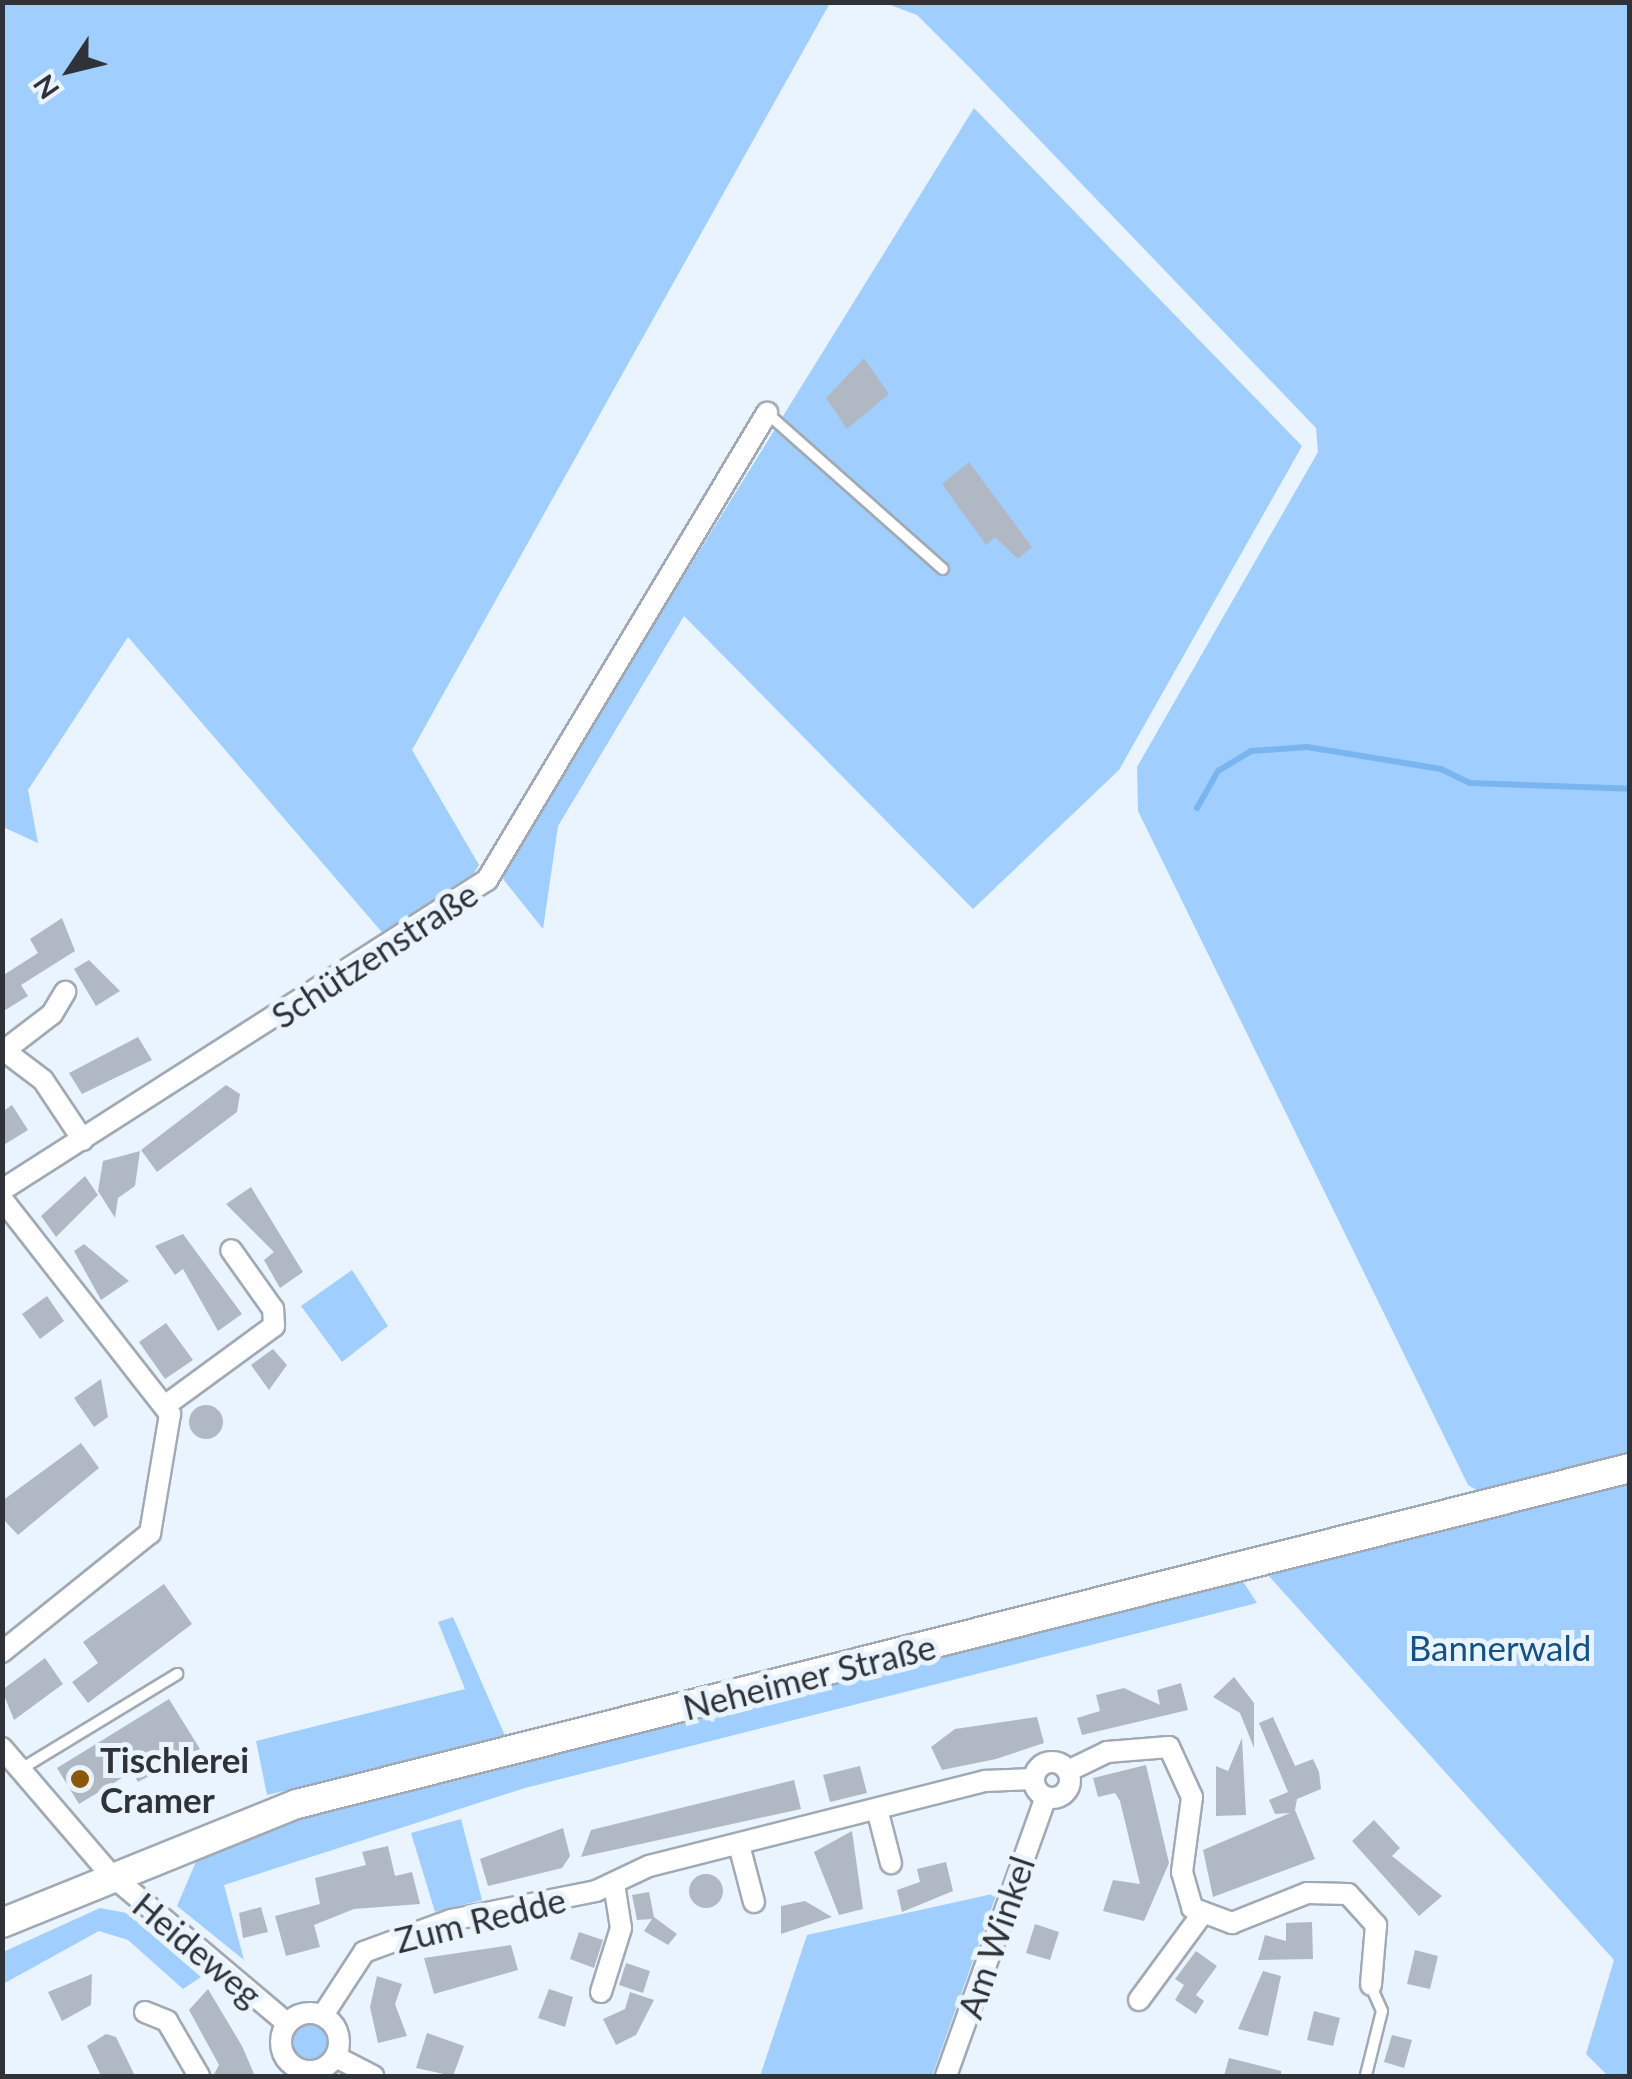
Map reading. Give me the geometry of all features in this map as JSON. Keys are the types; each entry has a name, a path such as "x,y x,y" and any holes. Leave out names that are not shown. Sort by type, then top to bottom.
{"main road":[{"name":"Neheimer Straße","path":"2,1923 110,1874 297,1804 1630,1468"}],"street":[{"name":"Schützenstraße","path":"2,1190 487,880 766,413"},
{"path":"64,992 52,1014 4,1050 43,1080 83,1140"},
{"path":"2,1200 80,1311 109,1328 166,1406 150,1533 2,1652"},
{"path":"166,1406 276,1321 231,1250"},
{"name":"Zum Redde","path":"1068,1772 1107,1752 1169,1747 1192,1797 1182,1884 1200,1917"},
{"name":"Heideweg","path":"2,1748 12,1774 110,1874 288,2023"},
{"name":"Zum Redde","path":"323,2016 352,1962 379,1944 614,1884 649,1866 877,1809 1034,1779 1048,1762 1068,1772"},
{"name":"Zum Redde","path":"1046,1798 1066,1792 1068,1772"},
{"path":"1034,1779 1046,1798"},
{"name":"Am Winkel","path":"946,2076 1046,1798"},
{"path":"877,1809 890,1863"},
{"path":"739,1845 754,1902"},
{"name":"Zum Redde","path":"601,1992 621,1928 614,1884"},
{"path":"1139,2000 1200,1917 1232,1923 1307,1893 1348,1894 1376,1925 1371,1986"},
{"path":"145,2012 168,2020 199,2076"},
{"path":"323,2016 340,2038 336,2057 373,2076"},
{"name":"Heideweg","path":"288,2023 323,2016"},
{"name":"Heideweg","path":"288,2023 281,2048 305,2074 336,2057"}],"lane":[{"path":"766,413 943,569"},
{"path":"12,1774 177,1674"},
{"path":"1366,2075 1382,2012 1371,1986"}],"green space":[{"path":"3,3 830,3 412,750 479,865 465,887 386,937 128,637 28,790 38,843 3,827"},
{"path":"885,3 1629,3 1629,1459 1483,1494 1468,1485 1138,811 1137,767 1318,452 1316,428 917,15"},
{"path":"974,108 1302,446 1119,770 973,909 684,616 558,826 543,929 503,879 514,850"},
{"path":"352,1270 388,1326 342,1362 301,1306"},
{"name":"Bannerwald","path":"1629,1479 1629,2076 1608,2076 1586,2054 1614,1960 1268,1575"},
{"path":"1240,1577 1257,1603 525,1788 224,1885 244,1960 177,1906 198,1857 313,1811"},
{"path":"453,1617 506,1738 267,1795 256,1741 465,1689 438,1622"},
{"path":"461,1819 482,1900 435,1912 411,1833"},
{"path":"997,1893 932,2076 760,2076 807,1935"},
{"path":"100,1908 127,1913 201,1977 183,1989 128,1940 99,1931 3,1984 3,1952"},
{"path":"310,2023 324,2029 330,2043 324,2057 310,2063 296,2057 290,2043 296,2029"}],"building":[{"path":"864,358 889,394 847,429 826,398"},
{"path":"969,462 1032,547 1018,559 995,537 986,545 942,484"},
{"path":"62,918 75,951 21,985 28,996 2,1012 2,976 38,953 30,939"},
{"path":"89,960 120,991 96,1006 74,969"},
{"path":"138,1037 152,1060 82,1094 69,1073"},
{"path":"226,1085 240,1094 237,1112 157,1172 141,1150"},
{"path":"12,1105 28,1130 2,1146 2,1112"},
{"path":"140,1151 135,1186 118,1198 115,1218 98,1191 103,1161"},
{"path":"85,1176 98,1195 56,1237 41,1216"},
{"path":"251,1187 303,1272 280,1288 264,1260 274,1252 226,1204"},
{"path":"183,1234 242,1314 218,1331 183,1269 175,1275 155,1246"},
{"path":"84,1244 129,1281 101,1300 74,1251"},
{"path":"47,1296 64,1321 40,1339 22,1314"},
{"path":"166,1323 193,1360 165,1379 139,1342"},
{"path":"273,1349 287,1365 269,1390 251,1365"},
{"path":"101,1379 108,1417 94,1427 74,1398"},
{"path":"206,1405 218,1410 223,1422 218,1434 206,1439 194,1434 189,1422 194,1410"},
{"path":"81,1443 99,1468 18,1535 2,1518 2,1501"},
{"path":"164,1584 192,1624 88,1703 72,1682 98,1663 83,1642"},
{"path":"45,1658 63,1684 14,1720 2,1690"},
{"path":"1234,1677 1254,1703 1254,1748 1240,1713 1213,1697"},
{"path":"1181,1683 1188,1710 1082,1735 1077,1718 1100,1711 1096,1695 1124,1688 1160,1705 1157,1690"},
{"path":"169,1699 200,1749 138,1782 132,1772 79,1804 57,1768"},
{"path":"1037,1717 1044,1743 996,1759 942,1770 931,1747 955,1729"},
{"path":"1273,1717 1295,1766 1313,1759 1319,1772 1321,1789 1297,1799 1295,1810 1315,1859 1213,1897 1203,1850 1290,1813 1275,1814 1269,1800 1288,1792 1259,1723"},
{"path":"1242,1738 1246,1815 1216,1816 1216,1766 1228,1771"},
{"path":"1146,1765 1169,1863 1144,1921 1103,1911 1113,1880 1140,1884 1120,1801 1115,1793 1098,1797 1093,1778"},
{"path":"860,1766 867,1793 830,1802 823,1775"},
{"path":"794,1780 801,1809 581,1857 591,1830"},
{"path":"1374,1820 1400,1848 1392,1856 1442,1896 1419,1916 1352,1841"},
{"path":"563,1828 570,1856 562,1868 488,1886 480,1859"},
{"path":"852,1831 863,1909 839,1915 814,1852"},
{"path":"388,1846 395,1876 412,1872 420,1904 354,1909 314,1925 320,1947 286,1956 275,1916 320,1904 315,1878 366,1865 362,1852"},
{"path":"946,1862 953,1891 902,1912 897,1890 920,1882 917,1869"},
{"path":"706,1874 718,1879 723,1891 718,1903 706,1908 694,1903 689,1891 694,1879"},
{"path":"649,1892 654,1917 677,1934 668,1945 644,1931 652,1919 637,1920 632,1895"},
{"path":"805,1901 832,1917 781,1934 781,1906"},
{"path":"261,1907 268,1932 243,1938 239,1913"},
{"path":"1312,1922 1313,1959 1258,1960 1265,1935 1286,1941 1286,1923"},
{"path":"1035,1924 1059,1932 1050,1960 1026,1953"},
{"path":"579,1932 603,1940 594,1968 570,1959"},
{"path":"511,1945 518,1970 434,1994 424,1958"},
{"path":"1415,1950 1438,1956 1430,1989 1407,1984"},
{"path":"1196,1951 1217,1966 1196,1995 1204,2001 1196,2014 1175,2000 1184,1985 1175,1979"},
{"path":"626,1963 650,1971 643,1993 619,1985"},
{"path":"1263,1971 1281,1976 1268,2036 1238,2029"},
{"path":"92,1974 91,2005 62,2021 48,1992"},
{"path":"377,1976 402,1984 395,2004 407,2036 378,2043 370,2007"},
{"path":"208,1989 255,2076 213,2076 219,2065 189,2010"},
{"path":"549,1989 573,1997 565,2027 538,2018"},
{"path":"630,1992 654,2000 636,2035 616,2045 603,2019 625,2009"},
{"path":"1314,2011 1340,2018 1333,2046 1307,2040"},
{"path":"427,2033 464,2046 453,2076 416,2068"},
{"path":"106,2034 116,2037 135,2076 101,2076 87,2046"},
{"path":"1392,2035 1412,2040 1404,2068 1384,2062"},
{"path":"1229,2058 1281,2071 1281,2076 1224,2076"}],"waterway":[{"path":"1197,808 1218,771 1251,751 1307,747 1441,769 1470,783 1630,789"}],"place":[{"name":"Tischlerei Cramer","path":"80,1779"}]}
